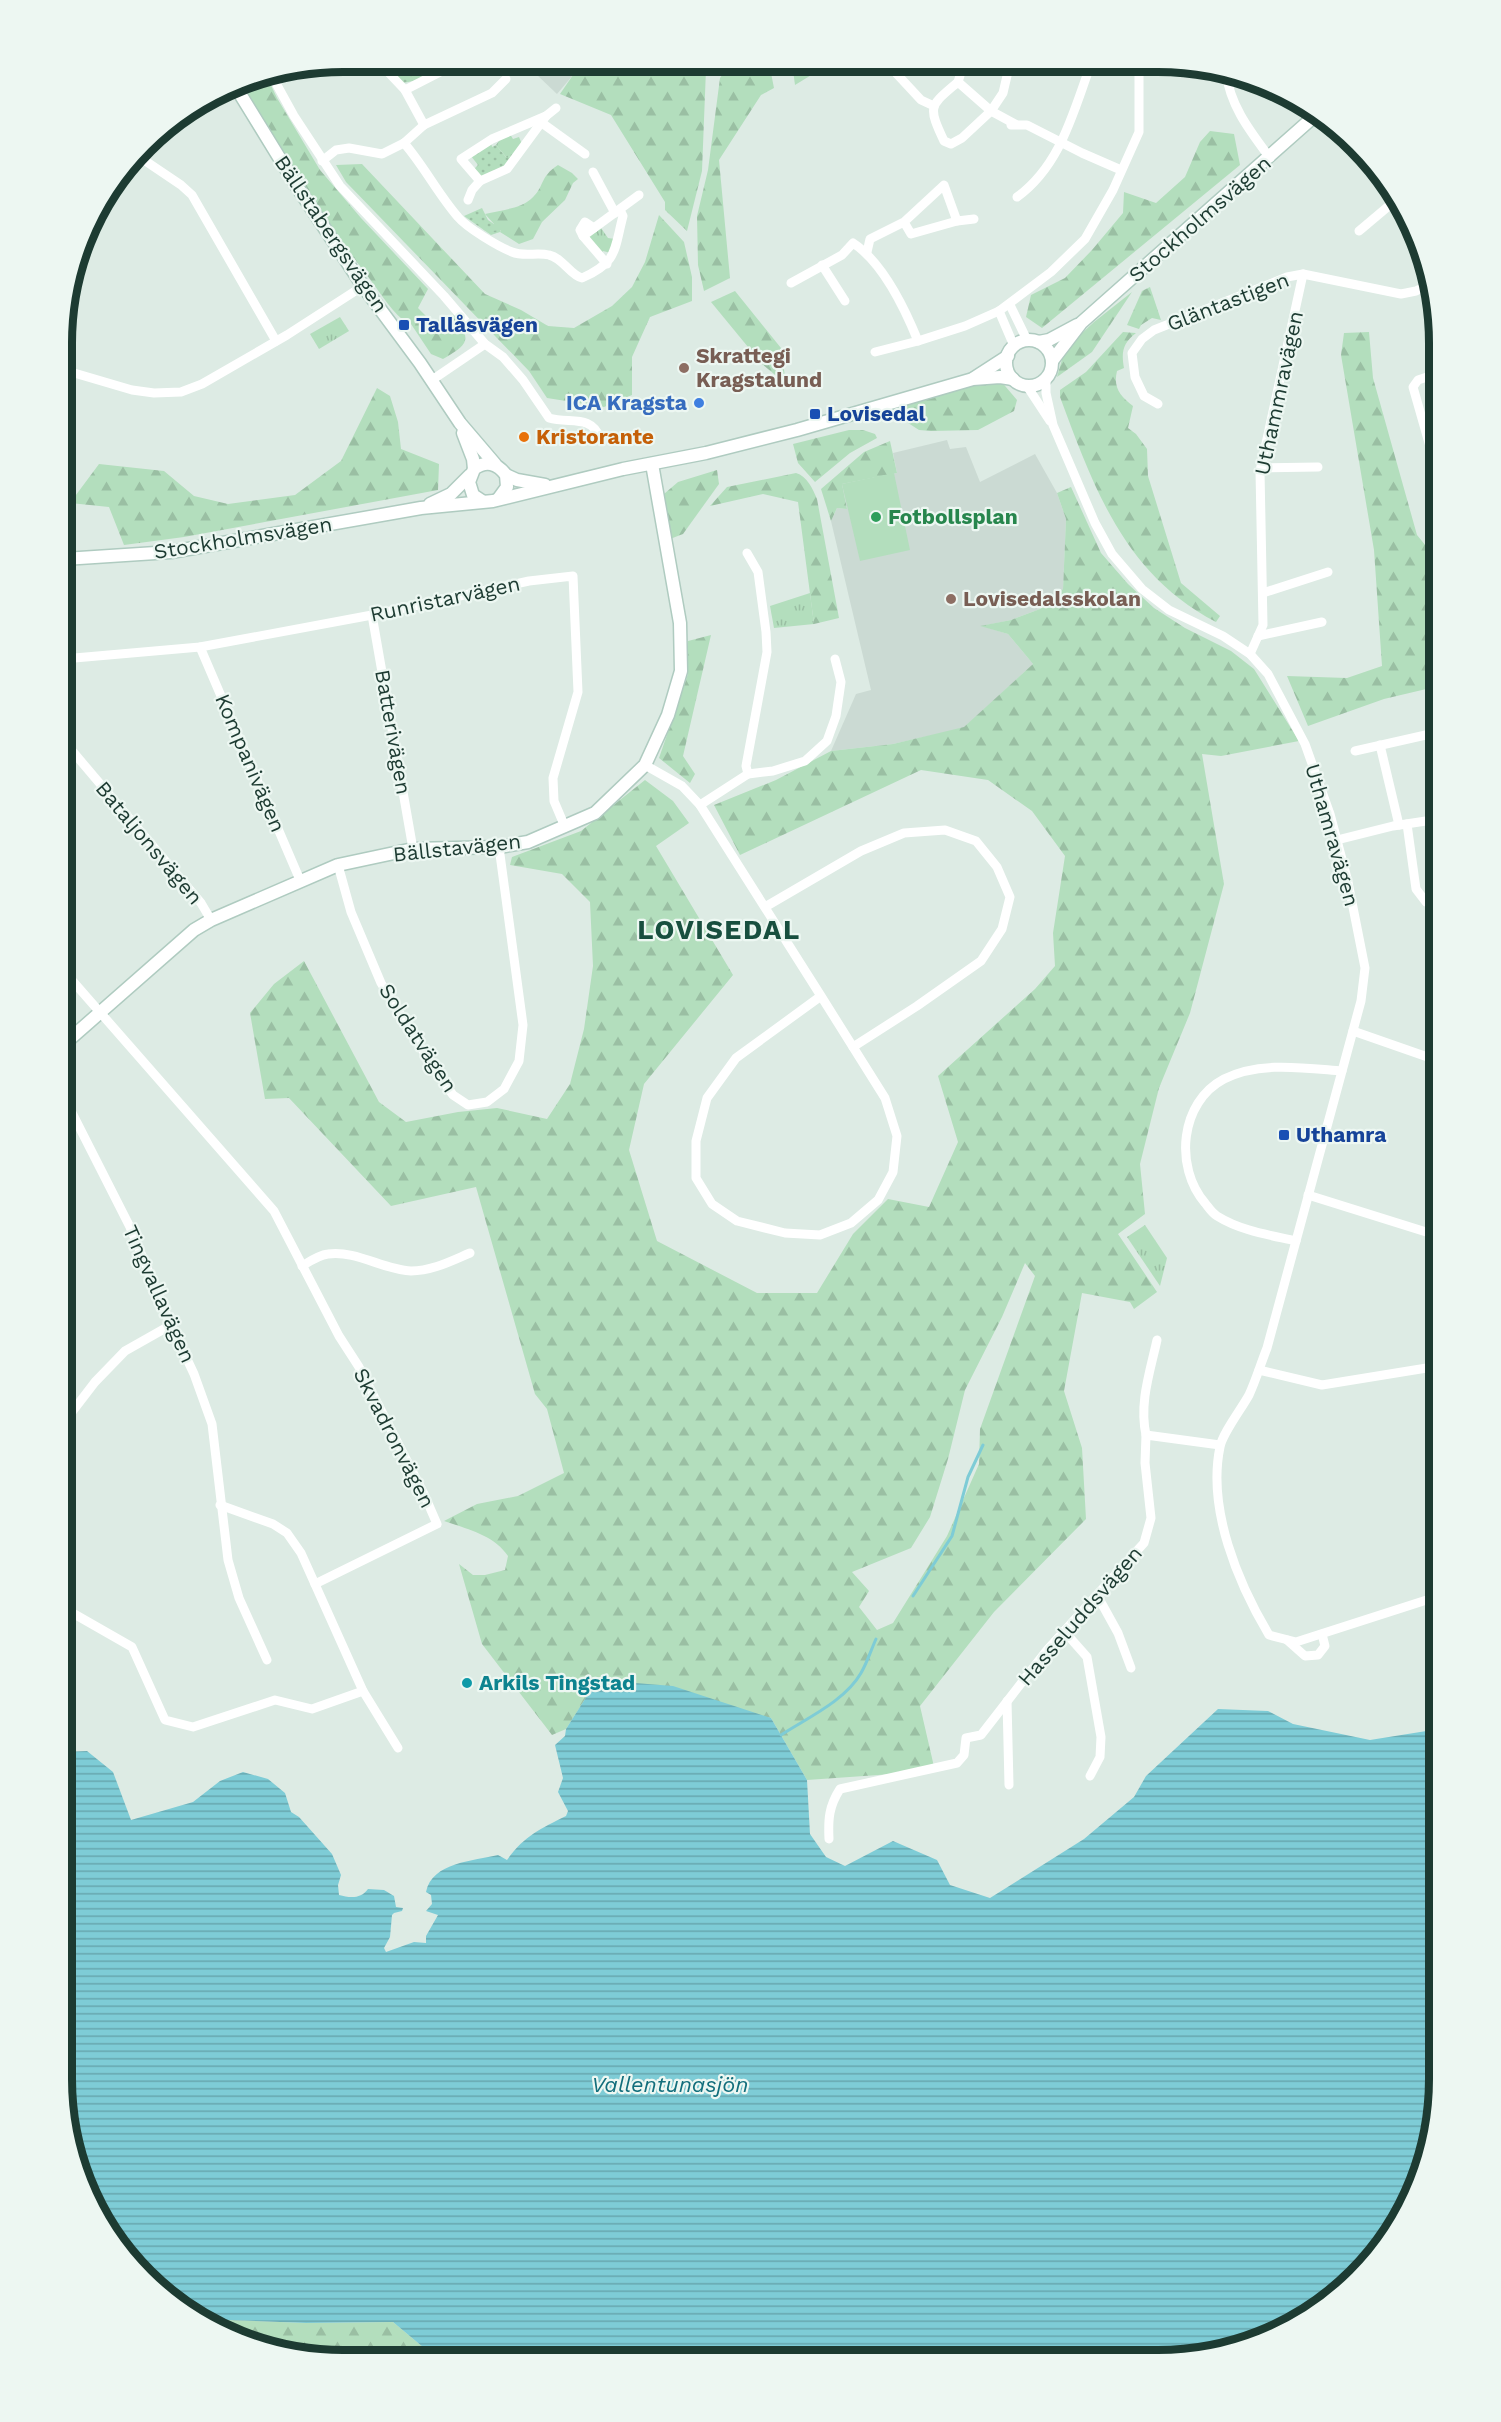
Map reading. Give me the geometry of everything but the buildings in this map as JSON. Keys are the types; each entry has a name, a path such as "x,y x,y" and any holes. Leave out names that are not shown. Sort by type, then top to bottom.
{"main road":[{"name":"Bällstabergsvägen","path":"240,93 296,185 363,286 432,380 460,423 495,464"},
{"name":"Stockholmsvägen","path":"1052,361 1081,323 1311,120"},
{"name":"Stockholmsvägen","path":"1033,341 1049,340 1081,323"},
{"path":"553,486 517,480 506,475 495,464 485,463 472,472 470,489 473,495 482,501 493,501 797,430 973,379 1000,377 1027,386 1040,384 1052,369 1050,353 1033,341 1011,351 973,379"},
{"path":"1011,351 1007,368 1013,380"},
{"name":"Bällstabergsvägen","path":"460,423 473,459 472,472"},
{"name":"Bällstavägen","path":"72,1037 194,930 211,920 338,865 413,849 499,847 528,842 595,813 645,765 668,715 681,671 680,623 652,464"},
{"name":"Stockholmsvägen","path":"421,508 451,494 472,472"},
{"path":"499,498 507,487 506,475"},
{"name":"Stockholmsvägen","path":"72,558 171,552 421,508 482,501"}],"street":[{"path":"391,72 405,90 424,124"},
{"path":"405,90 440,72"},
{"path":"900,72 921,100 934,106"},
{"path":"961,72 958,82 936,100 933,111 944,141 951,144 962,138 991,111 1003,93 1008,72"},
{"path":"1017,197 1030,188 1063,143 1088,72"},
{"path":"875,352 965,326 999,312 1051,272 1084,239 1113,190 1139,132 1139,72"},
{"path":"322,161 336,150 349,148 382,154 404,142 424,124 492,93 506,79"},
{"path":"275,81 322,161 340,186 444,296 485,344 503,357 549,418 590,423 596,428 600,438"},
{"path":"1227,81 1234,104 1270,158"},
{"path":"958,82 1011,125 1026,124 1121,170"},
{"path":"468,200 472,190 480,181 507,169 544,120 556,108"},
{"path":"544,120 585,154"},
{"path":"480,181 461,159 492,139 544,120"},
{"path":"404,142 460,219 512,252 532,256 549,255 582,278 607,264 612,258 623,216 618,212 593,172"},
{"path":"143,159 181,184 192,195 276,341"},
{"path":"867,252 870,239 904,222 944,185 957,221"},
{"path":"607,264 583,236 639,195"},
{"path":"1359,231 1391,205"},
{"path":"904,222 911,234 957,221 974,219"},
{"path":"791,283 842,255 853,243 867,252 895,295 918,341"},
{"path":"822,266 845,301"},
{"name":"Gläntastigen","path":"1158,404 1144,396 1136,377 1132,353 1142,339 1154,330 1287,277 1303,274 1401,294 1423,287"},
{"name":"Uthammravägen","path":"1250,654 1263,625 1259,495 1261,468 1303,274"},
{"path":"72,372 132,390 154,393 181,392 202,384 276,341 363,286"},
{"path":"1010,305 1033,341"},
{"path":"999,312 1011,351"},
{"path":"432,380 485,344"},
{"path":"1429,376 1418,380 1413,387 1429,443"},
{"name":"Uthamravägen","path":"1046,379 1046,393 1053,425"},
{"name":"Uthamravägen","path":"1027,386 1053,425 1095,523 1112,554 1142,589 1169,610 1223,636 1250,654 1268,674 1305,744 1330,814 1348,882 1365,968 1361,1000 1267,1348 1250,1393 1220,1445 1218,1501 1224,1530 1252,1607 1269,1635 1286,1640 1305,1656 1318,1655 1325,1646 1322,1634"},
{"path":"1261,468 1318,467"},
{"path":"747,553 758,572 767,652 746,766 748,774"},
{"path":"1263,594 1328,572"},
{"name":"Runristarvägen","path":"72,658 200,647 372,615 529,581 573,576 578,692 553,778 554,801 565,826"},
{"name":"Batterivägen","path":"372,615 413,849"},
{"path":"1258,636 1322,622"},
{"name":"Kompanivägen","path":"200,647 300,880"},
{"path":"700,805 748,774 773,771 805,761 827,741 836,716 841,682 835,660"},
{"path":"1355,751 1429,734"},
{"path":"1380,745 1403,825 1416,889 1426,902 1429,902"},
{"name":"Bataljonsvägen","path":"72,751 201,903 211,920"},
{"path":"645,765 682,786 700,805 765,907 821,996 885,1098 897,1136 893,1172 878,1200 851,1222 820,1235 785,1233 737,1221 712,1204 696,1178 696,1141 707,1098 736,1058 821,996"},
{"path":"1337,840 1429,821"},
{"path":"765,907 861,851 904,833 945,830 976,841 997,867 1010,897 1002,929 981,961 853,1047"},
{"name":"Soldatvägen","path":"338,865 351,912 381,983 436,1072 453,1095 468,1105 487,1102 504,1089 519,1060 522,1037 523,1025 499,847"},
{"name":"Skvadronvägen","path":"72,979 274,1210 339,1336 359,1367 437,1524 315,1584"},
{"path":"1353,1031 1429,1058"},
{"path":"1296,1241 1237,1227 1215,1215 1198,1195 1188,1173 1185,1149 1189,1122 1201,1097 1223,1080 1249,1071 1298,1068 1342,1071"},
{"name":"Tingvallavägen","path":"72,1113 130,1227 194,1374 212,1424 228,1560 239,1598 267,1660"},
{"path":"1308,1195 1429,1233"},
{"path":"302,1266 330,1253 395,1269 428,1270 470,1253"},
{"path":"72,1412 95,1382 125,1351 171,1325"},
{"name":"Hasseluddsvägen","path":"829,1839 828,1818 833,1801 840,1789 957,1763 964,1755 966,1738 981,1735 1064,1631 1144,1543 1151,1518 1145,1463 1146,1435 1142,1419 1144,1396 1157,1340"},
{"path":"1259,1370 1322,1385 1429,1368"},
{"path":"1146,1435 1220,1445"},
{"path":"220,1505 273,1524 287,1533 301,1553 363,1691 398,1748"},
{"path":"1097,1595 1118,1634 1131,1668"},
{"path":"1286,1640 1296,1642 1429,1599"},
{"path":"72,1613 132,1647 165,1720 193,1726 275,1700 312,1709 363,1691"},
{"path":"1064,1631 1087,1657 1101,1737 1100,1757 1090,1776"},
{"path":"1007,1701 1009,1785"}],"shaded area":[{"path":"535,72 572,72 573,75 557,94"},
{"name":"Lovisedalsskolan","path":"947,440 950,449 966,447 980,482 1035,454 1057,493 1066,519 1063,589 1040,609 1011,620 982,626 1008,634 1033,664 964,728 893,744 831,751 856,694 871,690 831,521 837,508 847,509 842,484 897,473 893,453"}],"green space":[{"path":"423,72 425,76 403,83 396,78 400,73"},
{"path":"572,72 706,72 702,171 687,231 665,210 665,202 611,115 560,94 573,75"},
{"path":"724,72 771,72 774,88 761,95 719,160 730,278 704,291 698,265 697,216 708,170 720,78"},
{"path":"793,72 816,72 795,85"},
{"path":"269,82 320,170 361,218 428,289 418,308 432,322 454,315 464,330 463,345 443,359 431,354 407,318 403,320 388,304 349,251 245,91"},
{"path":"1210,131 1234,134 1240,165 1042,328 1026,317 1031,295 1065,278 1123,213 1124,192 1156,203 1185,177 1200,142"},
{"path":"510,134 513,139 519,137 522,144 512,159 509,156 507,158 496,145 498,139"},
{"path":"491,142 492,147 496,145 506,157 509,156 512,159 504,168 481,179 473,170 478,165 471,156"},
{"path":"362,164 485,294 521,310 548,326 574,328 612,306 632,287 645,262 659,215 684,242 692,277 692,301 650,317 632,357 632,395 604,407 547,398 529,371 346,182 336,165"},
{"path":"558,165 578,179 573,183 565,200 542,222 533,239 519,244 500,232 501,230 492,231 494,224 485,214 516,207 526,202 535,195 548,174"},
{"path":"482,208 488,220 501,229 500,232 491,235 464,216"},
{"path":"601,228 608,238 615,239 611,253 603,251 601,254 588,237"},
{"path":"1150,287 1161,320 1152,318 1139,329 1127,325 1142,291"},
{"path":"735,291 781,348 786,384 762,364 711,302"},
{"path":"1132,292 1092,352 1057,377 1065,349"},
{"path":"340,317 349,331 319,349 310,334"},
{"path":"1123,332 1136,333 1126,344 1123,353 1124,368 1117,371 1116,377 1119,391 1124,399 1133,406 1128,428 1136,434 1147,449 1148,476 1181,583 1220,616 1216,622 1184,602 1135,554 1116,526 1100,496 1060,397 1060,390 1086,372"},
{"path":"1369,332 1373,378 1417,535 1429,550 1429,688 1384,699 1308,726 1287,676 1347,678 1382,666 1374,550 1341,355 1344,333"},
{"path":"992,379 1000,380 1017,400 1014,411 978,430 919,430 888,410"},
{"path":"377,388 390,396 398,422 401,449 439,464 438,490 184,537 124,545 109,507 72,503 99,464 164,471 194,496 228,504 295,495 341,461"},
{"path":"849,430 863,430 875,434 877,438 850,453 815,482 798,463 793,444"},
{"path":"890,441 897,473 842,484 847,509 837,508 831,521 821,489 864,452"},
{"path":"717,470 719,484 683,534 670,539 664,494 678,482"},
{"path":"796,473 806,480 817,499 839,618 814,624 798,502 763,494 710,506 727,487"},
{"name":"Fotbollsplan","path":"894,473 910,550 860,561 842,484"},
{"path":"1071,487 1101,553 1128,584 1154,608 1185,628 1231,651 1254,669 1299,741 1221,756 1202,754 1224,884 1190,1013 1159,1088 1140,1164 1145,1214 1118,1234 1157,1292 1134,1309 1130,1302 1082,1293 1064,1391 1082,1448 1086,1519 994,1612 920,1706 935,1771 807,1780 771,1718 596,1682 566,1729 552,1735 482,1644 459,1564 473,1575 485,1575 505,1570 508,1556 488,1538 444,1521 477,1504 518,1496 564,1473 547,1409 535,1394 476,1187 391,1206 289,1098 265,1099 250,1013 274,984 304,961 379,1102 406,1122 458,1112 497,1108 547,1119 570,1084 584,1029 593,966 590,902 562,874 510,865 512,857 581,831 645,780 673,801 689,823 656,846 733,975 644,1084 629,1150 657,1241 757,1293 817,1293 853,1234 888,1199 929,1207 958,1142 938,1076 1035,989 1055,966 1053,933 1065,856 1032,811 988,780 921,770 740,855 714,805 776,780 831,751 893,744 964,727 1033,664 1008,634 980,626 1011,620 1040,609 1063,589 1066,519 1057,493","holes":["1025,1263 1035,1276 980,1429 979,1464 947,1536 893,1623 877,1630 859,1607 869,1591 852,1572 911,1548 930,1517 948,1459 965,1390 1002,1317"]},
{"path":"810,593 814,624 774,628 770,606"},
{"path":"711,635 683,756 695,774 690,783 659,758 688,674 688,641"},
{"path":"1145,1225 1167,1258 1160,1286 1127,1237"},
{"path":"219,2320 306,2323 393,2322 426,2350 308,2348 256,2336"}],"water":[{"name":"Vallentunasjön","path":"597,1680 673,1686 771,1718 807,1780 810,1834 826,1857 845,1866 893,1841 937,1860 950,1885 990,1898 1084,1839 1134,1797 1146,1776 1218,1709 1268,1711 1293,1724 1370,1740 1429,1731 1429,2079 1427,2114 1415,2166 1393,2214 1362,2258 1323,2294 1293,2314 1245,2336 1193,2348 1158,2350 426,2350 393,2322 306,2323 219,2320 208,2314 164,2283 128,2244 100,2199 81,2149 74,2114 72,2079 72,1752 87,1751 113,1772 131,1820 193,1802 220,1781 243,1772 268,1779 285,1793 291,1812 299,1817 332,1854 341,1875 338,1885 339,1895 355,1897 362,1895 368,1889 384,1890 394,1896 396,1907 403,1908 402,1911 392,1915 390,1937 384,1948 386,1952 414,1942 426,1943 426,1936 438,1915 426,1911 432,1904 431,1895 426,1892 436,1874 455,1864 477,1859 498,1855 507,1860 526,1839 566,1816 568,1811 558,1792 563,1778 555,1745 565,1736 566,1729"}],"waterway":[{"path":"913,1596 952,1536 968,1477 983,1445"},
{"path":"781,1735 825,1708 854,1683 876,1639"}],"place":[{"name":"Tallåsvägen","path":"404,325"},
{"name":"Skrattegi Kragstalund","path":"684,368"},
{"name":"ICA Kragsta","path":"699,403"},
{"name":"Lovisedal","path":"815,414"},
{"name":"Kristorante","path":"524,437"},
{"name":"Fotbollsplan","path":"876,517"},
{"name":"Lovisedalsskolan","path":"951,599"},
{"name":"Uthamra","path":"1284,1135"},
{"name":"Arkils Tingstad","path":"467,1683"}],"district":[{"name":"LOVISEDAL","path":"719,930"}]}
